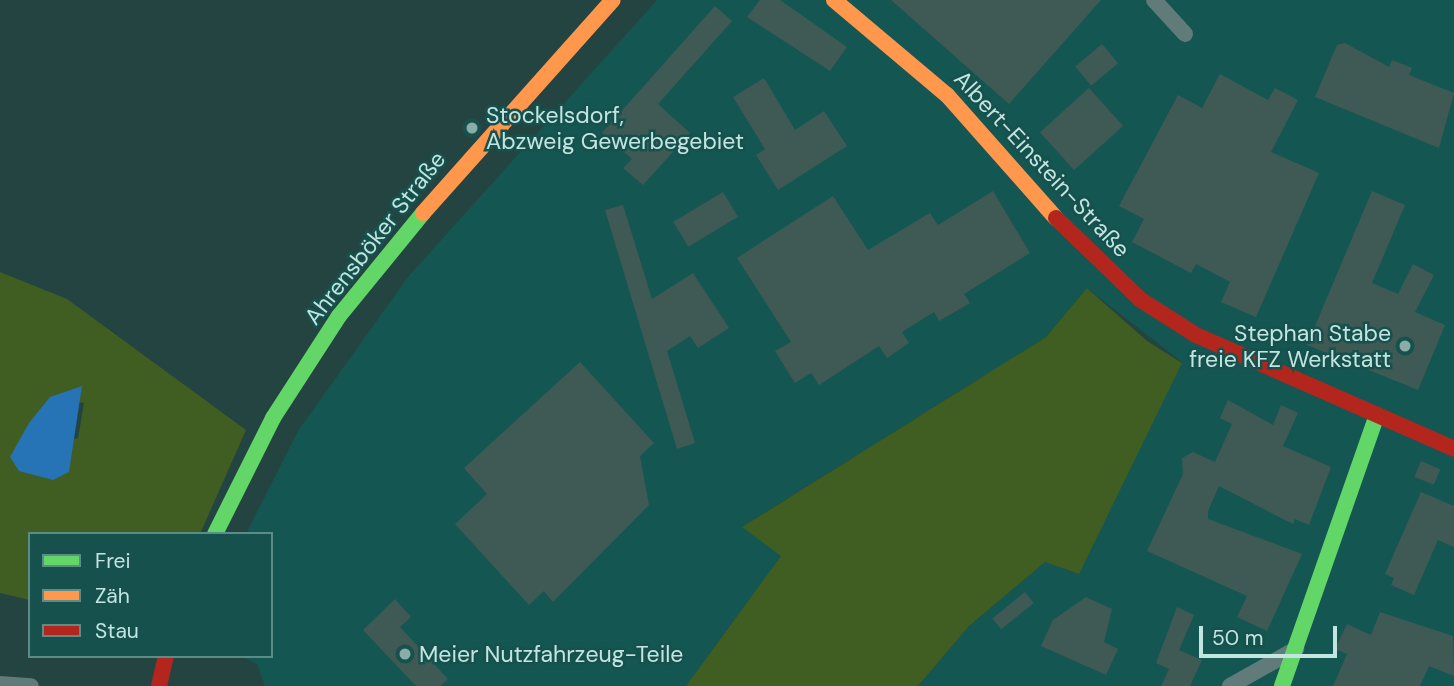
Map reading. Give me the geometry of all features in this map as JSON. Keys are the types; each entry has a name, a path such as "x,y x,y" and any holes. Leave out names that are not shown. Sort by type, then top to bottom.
{"street":[{"name":"Ahrensböker Straße","path":"216,532 273,418 338,316 475,150 613,0"},
{"name":"Albert-Einstein-Straße","path":"834,0 947,95 1075,239 1141,300 1196,335 1454,449"},
{"path":"1154,0 1185,34"},
{"path":"1282,686 1377,415"},
{"path":"1230,686 1296,649"},
{"path":"159,686 166,658"},
{"path":"0,684 31,686"}],"shaded area":[{"path":"657,0 1454,0 1454,686 918,686 969,626 1045,562 1078,574 1182,362 1087,288 1046,337 743,526 782,555 686,686 265,686 257,664 245,658 273,658 273,532 247,532 298,431 408,277"}],"green space":[{"path":"0,272 67,299 246,430 201,532 28,532 28,600 0,593","holes":["50,397 84,403 78,438 10,458"]},
{"path":"1087,288 1147,341 1182,363 1079,574 1045,562 969,626 918,686 686,686 781,556 742,527 1046,337"}],"water":[{"path":"82,386 69,472 53,480 19,471 10,457 29,423 50,397"}],"building":[{"path":"760,0 780,0 847,47 830,71 747,17"},
{"path":"891,0 1101,0 1009,104"},
{"path":"715,6 732,21 658,104 690,133 643,185 623,168 632,159 602,133"},
{"path":"1345,43 1389,67 1392,60 1412,68 1409,75 1454,93 1439,148 1315,97 1337,45"},
{"path":"1102,44 1118,63 1091,86 1075,66"},
{"path":"1220,74 1268,100 1275,88 1298,100 1271,152 1319,173 1256,317 1221,302 1230,282 1196,264 1191,273 1132,242 1144,219 1119,206 1178,95 1202,108"},
{"path":"764,78 795,130 824,111 847,146 778,190 756,155 765,149 733,97"},
{"path":"1089,88 1123,126 1074,170 1040,132"},
{"path":"993,191 1030,253 964,294 970,303 939,321 934,312 902,332 909,343 887,358 879,346 819,385 811,373 795,383 775,351 791,342 737,258 833,196 868,250 930,213 938,225"},
{"path":"1372,191 1405,205 1372,283 1398,294 1413,264 1434,275 1415,312 1445,325 1418,390 1307,345"},
{"path":"723,192 738,217 688,247 673,222"},
{"path":"623,205 652,299 693,273 729,328 698,348 690,336 667,351 695,443 677,449 605,210"},
{"path":"580,362 654,443 640,456 649,505 553,602 544,591 529,605 455,524 487,494 464,468"},
{"path":"1228,400 1273,425 1281,405 1298,413 1283,446 1331,467 1309,525 1295,519 1293,524 1219,486 1208,511 1208,519 1302,554 1267,631 1237,617 1247,596 1147,551 1183,474 1182,458 1193,452 1215,462 1232,424 1220,418"},
{"path":"1421,461 1440,469 1434,485 1414,477"},
{"path":"1421,492 1454,506 1454,547 1438,540 1414,595 1391,585 1394,578 1385,574"},
{"path":"1025,592 1034,603 1001,629 992,618"},
{"path":"1086,597 1112,609 1104,642 1118,649 1106,675 1041,646 1053,620"},
{"name":"Meier Nutzfahrzeug-Teile","path":"395,599 411,617 400,627 448,679 440,686 416,686 363,630"},
{"path":"1177,607 1194,615 1179,650 1202,660 1190,686 1161,686 1169,669 1156,663"},
{"path":"1380,612 1453,636 1454,676 1429,666 1420,686 1333,686 1347,654 1335,649 1347,624 1371,635"}],"traffic: fast":[{"path":"216,532 273,418 339,316 423,213"},
{"path":"1282,686 1377,415"}],"traffic: slow":[{"path":"423,213 613,0"},
{"path":"834,0 947,95 1056,218"}],"traffic: jam":[{"path":"1056,218 1141,300 1196,335 1454,449"},
{"path":"159,686 166,658"}],"place":[{"name":"Stockelsdorf, Abzweig Gewerbegebiet","path":"472,128"},
{"name":"Stephan Stabe freie KFZ Werkstatt","path":"1405,346"},
{"name":"Meier Nutzfahrzeug-Teile","path":"405,654"}]}
